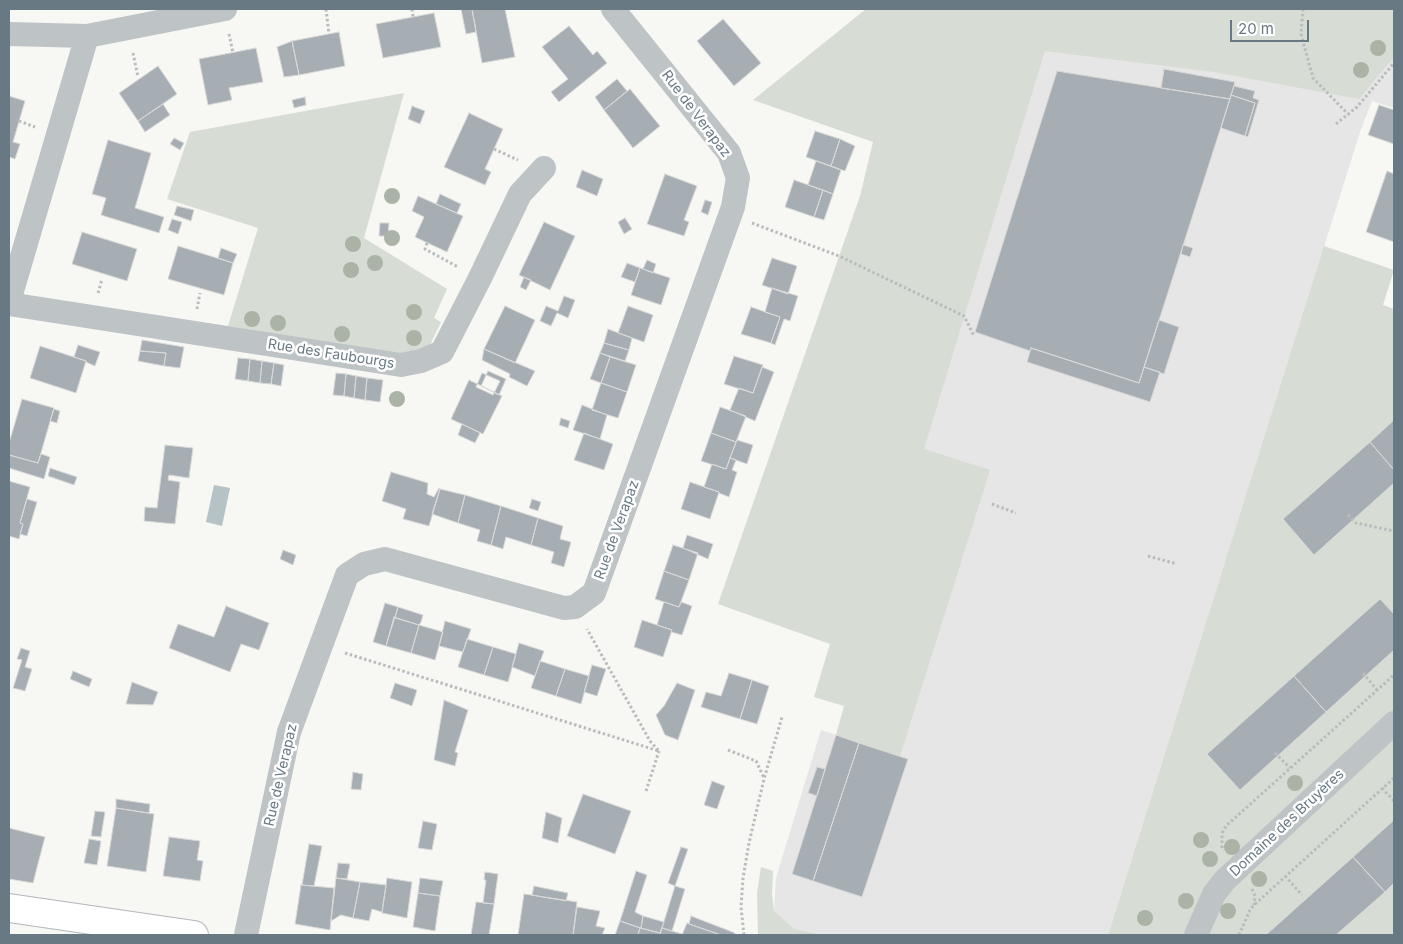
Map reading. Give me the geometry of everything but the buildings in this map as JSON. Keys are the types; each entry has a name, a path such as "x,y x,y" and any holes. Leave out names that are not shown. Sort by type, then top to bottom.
{"main road":[{"path":"9,908 194,935"}],"street":[{"path":"9,34 87,36 225,9"},
{"name":"Rue de Verapaz","path":"246,935 289,732 347,576 364,564 385,559 564,608 575,607 594,593 733,208 738,178 729,153 613,9"},
{"name":"Rue des Faubourgs","path":"87,36 9,302 401,365 421,361 442,352 520,194 544,168"},
{"name":"Domaine des Bruyères","path":"1196,935 1214,894 1225,880 1394,723"}],"path":[{"path":"326,9 329,34"},
{"path":"412,9 413,17"},
{"path":"1303,9 1301,34 1312,78 1348,114"},
{"path":"1336,124 1357,107 1394,63"},
{"path":"730,215 839,256 964,316 974,336"},
{"path":"428,243 425,249 480,278"},
{"path":"992,504 1016,513"},
{"path":"1348,515 1356,523 1394,531"},
{"path":"1148,556 1177,564"},
{"path":"575,607 650,741 659,751"},
{"path":"321,645 659,751"},
{"path":"1363,673 1377,690"},
{"path":"1236,870 1222,850 1222,833 1227,825 1394,675"},
{"path":"744,935 741,907 748,843 782,717"},
{"path":"728,750 756,761 764,779"},
{"path":"646,791 659,751"},
{"path":"1274,753 1290,768"},
{"path":"1239,935 1254,905 1394,778"},
{"path":"1382,788 1394,801"},
{"path":"1286,876 1302,894"}],"shaded area":[{"path":"866,9 1394,9 1394,57 1359,99 1214,72 1045,51 924,449 990,470 900,756 836,735 844,706 814,697 830,644 718,604 860,196 873,142 753,100"},
{"path":"1394,9 1394,108 1372,101 1360,132 1108,935 775,935 776,878 821,730 836,735 1045,50"},
{"path":"404,93 364,238 447,289 434,318 441,322 429,347 401,355 228,326 258,228 167,199 190,132"},
{"path":"1324,246 1394,270 1383,305 1394,309 1394,935 1108,935"},
{"path":"214,485 230,488 222,526 206,522"},
{"path":"761,867 773,871 772,894 774,911 794,929 821,935 758,935 757,893"}]}
